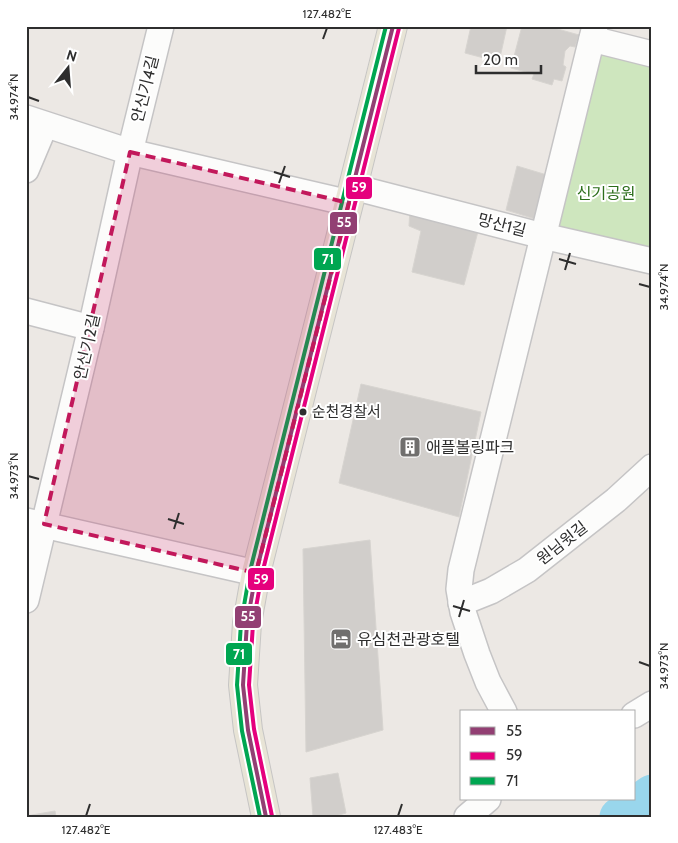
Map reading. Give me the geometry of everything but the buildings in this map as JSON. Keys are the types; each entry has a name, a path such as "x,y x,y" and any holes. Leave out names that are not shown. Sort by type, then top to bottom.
{"main road":[{"path":"266,817 248,730 243,685 247,623 256,573 393,26"}],"street":[{"name":"안신기4길","path":"130,152 160,26"},
{"path":"503,710 484,673 461,602 459,589 461,570 593,32 652,54"},
{"path":"26,170 36,121 130,152 351,195"},
{"name":"안신기2길","path":"26,600 35,522 92,328 130,152"},
{"name":"망산1길","path":"351,195 652,261"},
{"path":"26,311 92,328"},
{"name":"원님윗길","path":"461,602 492,591 527,570 616,500 652,467"},
{"path":"35,522 256,573"},
{"path":"636,714 652,704"},
{"path":"467,817 487,800"}],"highlighted area":[{"path":"130,152 349,203 256,573 44,524"}],"green space":[{"name":"신기공원","path":"595,47 652,61 652,251 559,229 556,209"}],"waterway":[{"path":"619,817 652,794"}],"transit line":[{"name":"71","path":"260,817 242,731 237,685 241,623 250,571 386,26"},
{"name":"55","path":"266,817 248,730 243,685 247,623 256,573 393,26"},
{"name":"59","path":"272,816 254,729 249,685 253,624 262,574 399,28"}],"place":[{"name":"순천경찰서","path":"303,412"},
{"name":"애플볼링파크","path":"410,447"},
{"name":"유심천관광호텔","path":"341,639"}]}
